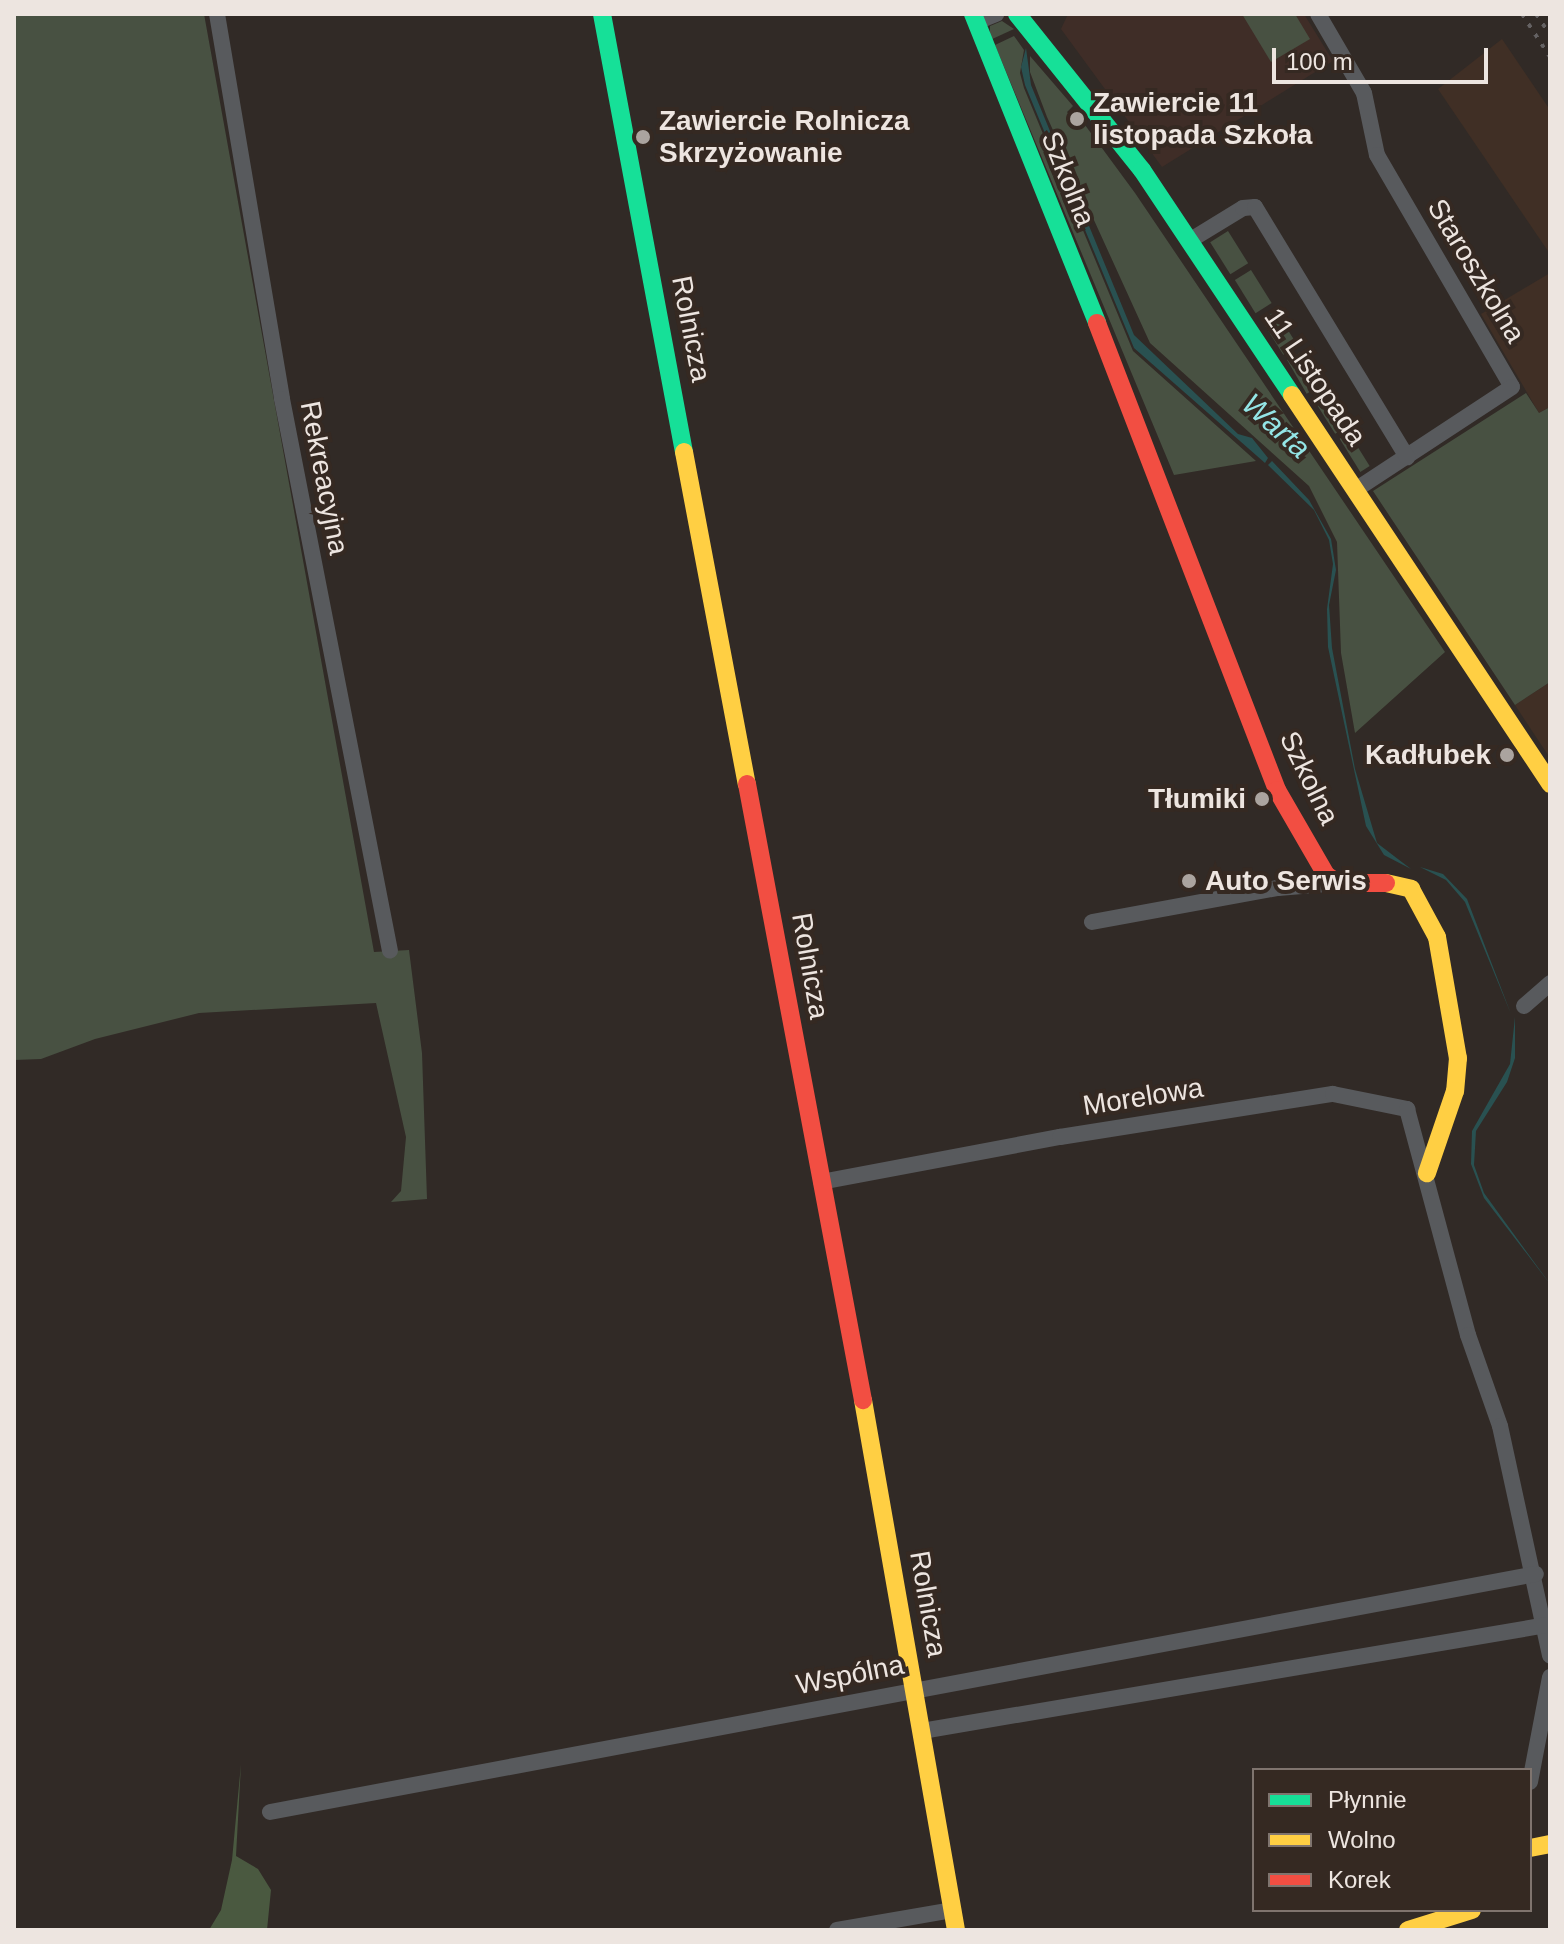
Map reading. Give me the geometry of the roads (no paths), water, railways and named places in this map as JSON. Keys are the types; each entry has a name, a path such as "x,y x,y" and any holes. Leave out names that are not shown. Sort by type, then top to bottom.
{"street":[{"name":"Rekreacyjna","path":"217,14 282,399 390,951"},
{"name":"Rolnicza","path":"602,14 915,1689 956,1930"},
{"path":"974,18 996,14"},
{"name":"Staroszkolna","path":"1318,14 1364,93 1377,155 1512,383 1508,394 1357,489"},
{"name":"Szkolna","path":"974,18 1191,559 1277,790 1326,875 1338,883"},
{"name":"11 Listopada","path":"1020,18 1189,241 1357,489 1550,784"},
{"path":"1189,241 1243,208 1255,207 1407,457"},
{"path":"1092,922 1278,888 1390,883 1411,889 1437,937 1458,1058 1455,1091 1427,1173 1468,1335 1500,1426 1536,1574 1550,1656"},
{"path":"1524,1006 1550,983"},
{"name":"Morelowa","path":"821,1182 1060,1137 1333,1094 1407,1109 1427,1173"},
{"name":"Wspólna","path":"270,1812 1536,1574"},
{"path":"922,1731 1547,1625"},
{"path":"1532,1773 1549,1697 1550,1677"},
{"path":"837,1930 953,1910"},
{"path":"1408,1930 1466,1912"}],"water":[{"path":"1026,48 1031,85 1134,335 1238,434 1252,438 1268,458 1265,463 1134,348 1025,85 1021,67"},
{"path":"1272,461 1309,500 1331,539 1336,570 1329,605 1332,648 1355,769 1377,843 1411,869 1384,855 1366,826 1328,647 1327,609 1333,564 1329,540 1314,510 1268,465"},
{"path":"1420,867 1443,874 1467,899 1511,1014 1465,902 1446,880"},
{"path":"1515,1017 1515,1058 1507,1082 1476,1131 1474,1165 1484,1193 1550,1284 1484,1198 1471,1164 1472,1131 1510,1064"}],"railway":[{"path":"1522,14 1550,57"},
{"path":"1536,14 1550,35"}],"place":[{"name":"Zawiercie 11 listopada Szkoła","path":"1077,119"},
{"name":"Zawiercie Rolnicza Skrzyżowanie","path":"643,137"},
{"name":"Kadłubek","path":"1507,755"},
{"name":"Tłumiki","path":"1262,799"},
{"name":"Auto Serwis","path":"1189,881"}],"water label":[{"name":"Warta","path":"1276,426"}]}
